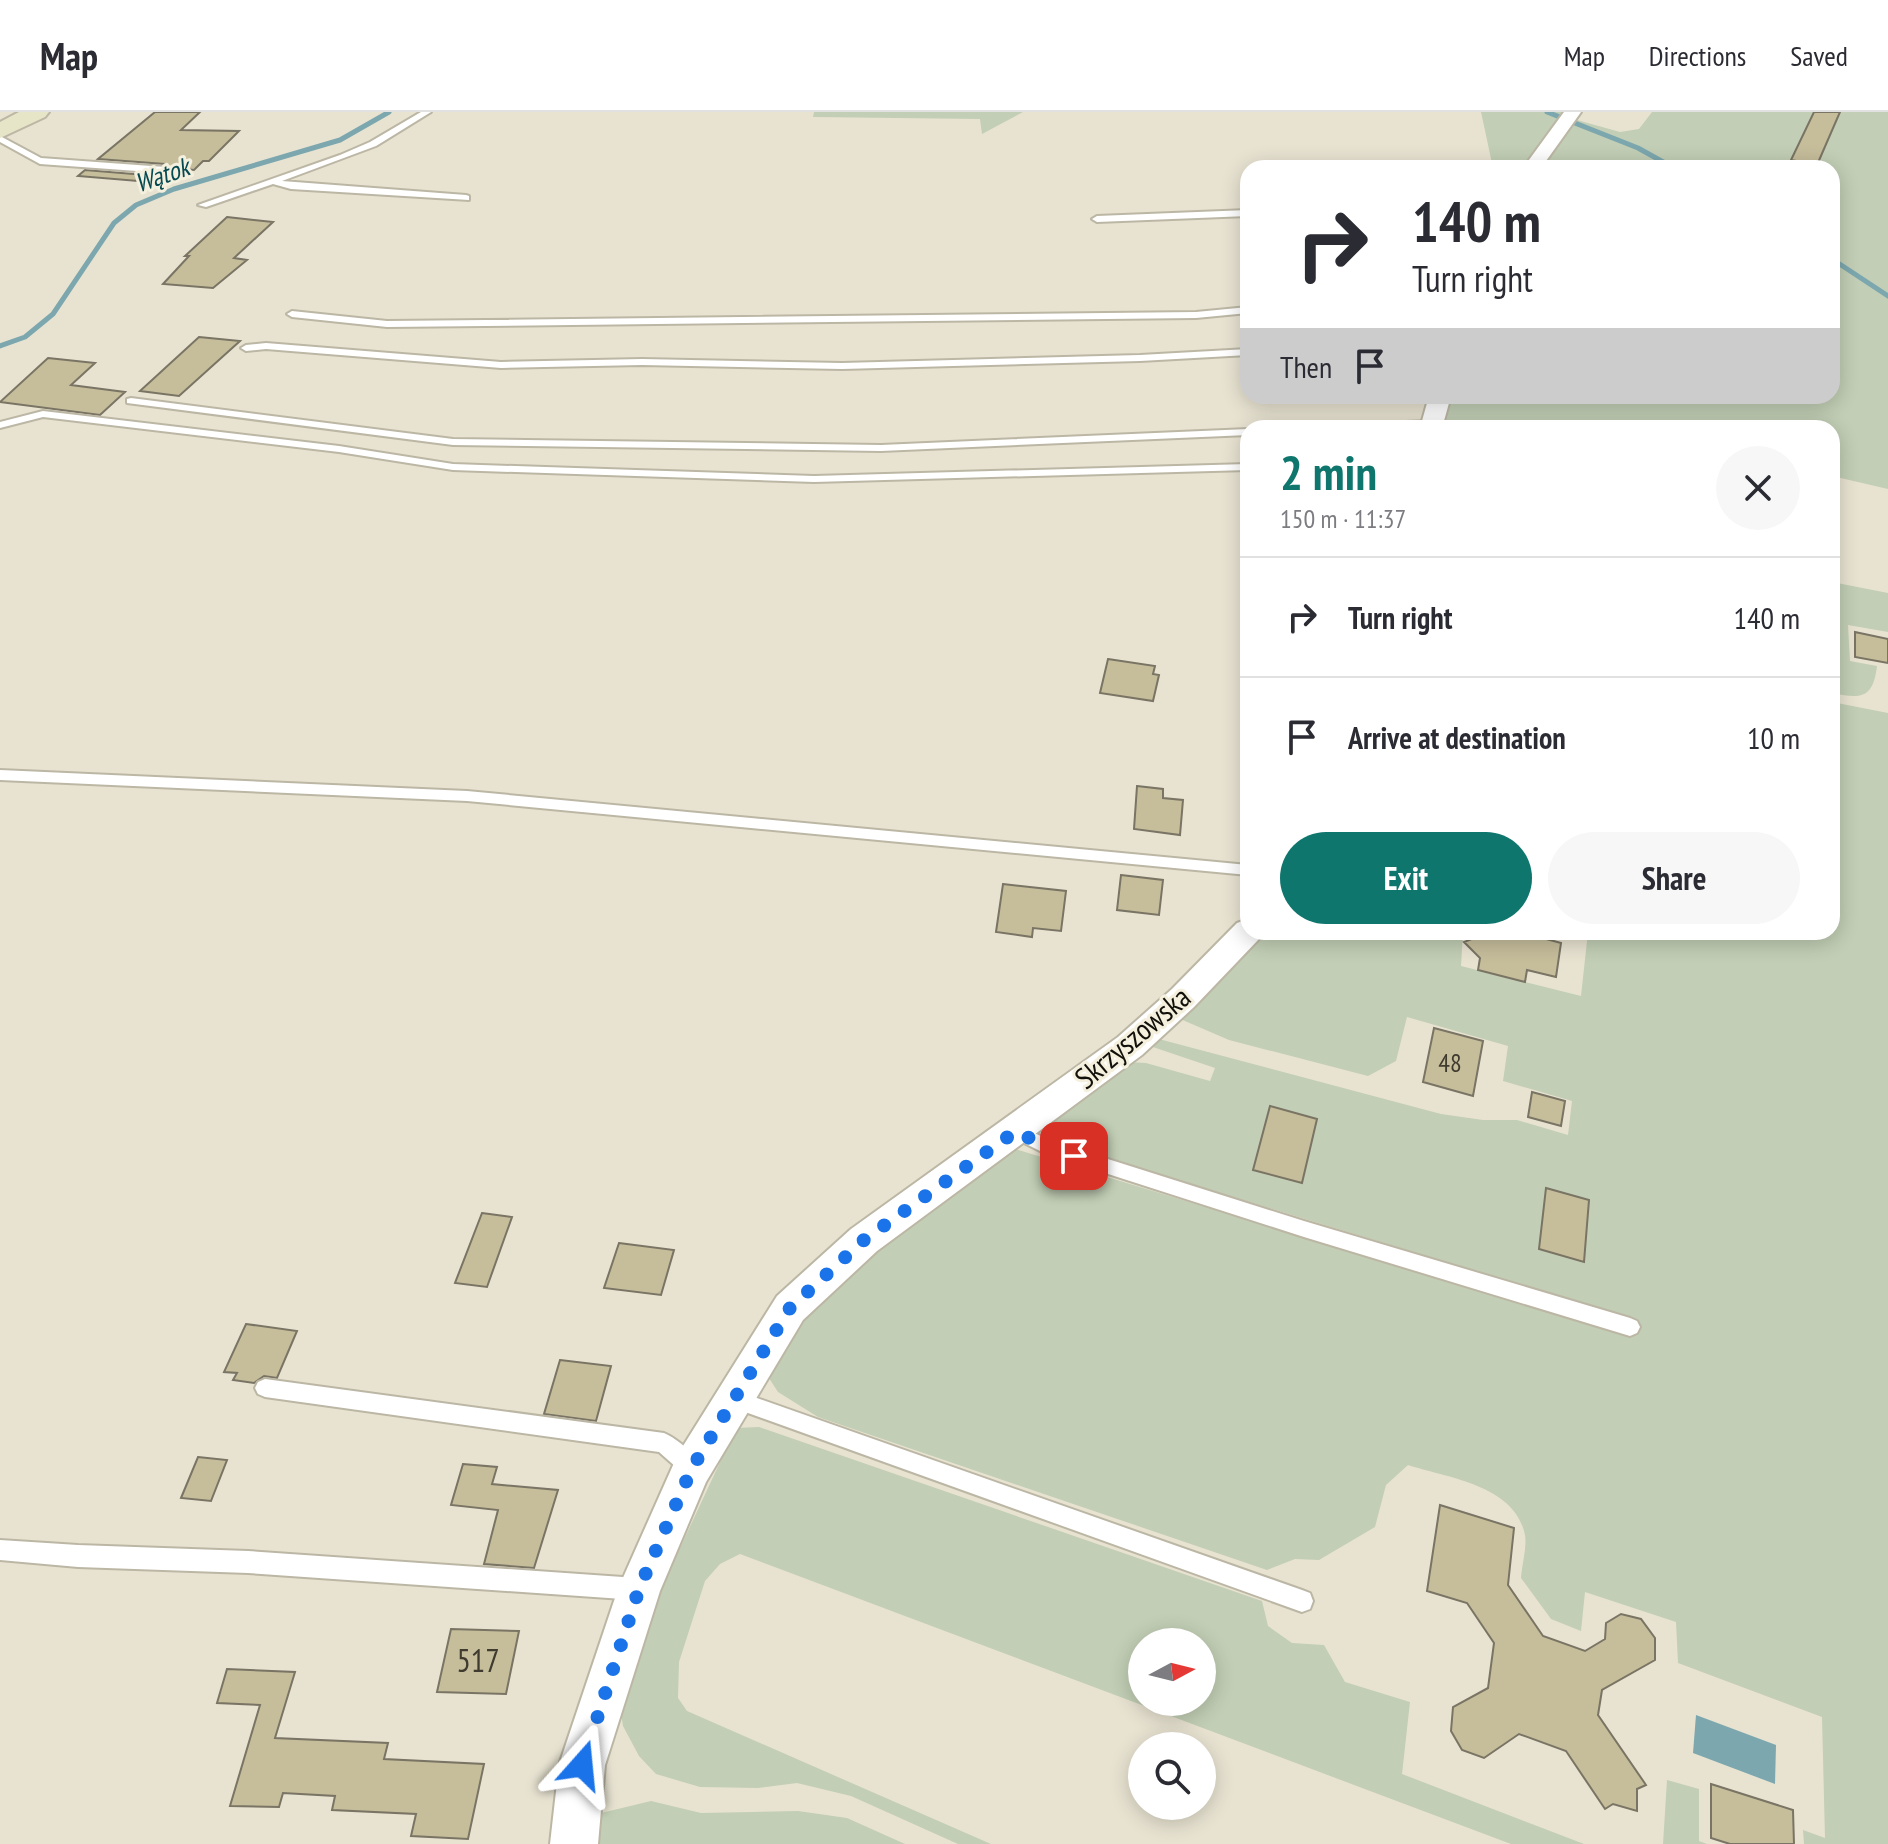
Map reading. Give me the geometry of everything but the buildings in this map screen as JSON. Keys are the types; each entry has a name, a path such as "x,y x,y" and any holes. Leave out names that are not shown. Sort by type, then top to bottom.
{"street":[{"path":"0,131 37,112"},
{"path":"1538,160 1569,117"},
{"name":"Skrzyszowska","path":"574,1844 582,1765 639,1589 692,1468 790,1308 864,1240 1130,1046 1183,998 1240,939"}],"lane":[{"path":"203,205 373,144 427,112"},
{"path":"0,139 10,142 29,158 40,161 165,170"},
{"path":"273,181 291,186 466,198"},
{"path":"1097,219 1240,213"},
{"path":"292,314 387,324 549,324 1180,315 1240,311"},
{"path":"246,348 266,346 501,365 642,362 842,366 1240,352"},
{"path":"131,401 453,442 881,448 1240,432"},
{"path":"0,425 43,414 339,449 453,467 656,475 814,479 1240,467"},
{"path":"0,775 467,796 1240,869"},
{"path":"1016,1131 1046,1147 1630,1327"},
{"path":"265,1388 664,1443 692,1468"},
{"path":"734,1399 1302,1601"},
{"path":"0,1550 248,1562 639,1589"}],"green space":[{"path":"814,112 1023,112 982,134 980,119 813,117"},
{"path":"1481,112 1565,112 1530,160 1491,160"},
{"path":"1652,112 1888,112 1888,489 1840,478 1840,420 1444,420 1448,404 1840,404 1840,160 1546,160 1577,120 1620,132 1639,129"},
{"path":"1840,584 1888,593 1888,632 1848,625 1850,661 1877,666 1869,691 1851,696 1840,694"},
{"path":"1840,704 1888,713 1888,1844 1804,1844 1803,1830 1825,1838 1822,1717 1678,1663 1676,1622 1585,1592 1581,1631 1551,1619 1521,1578 1525,1535 1519,1518 1494,1494 1478,1486 1408,1465 1386,1485 1375,1527 1319,1560 1295,1559 1267,1570 818,1417 778,1392 767,1375 816,1307 845,1277 910,1223 1012,1148 1619,1333 1620,1315 1066,1146 1051,1136 1046,1123 1128,1062 1146,1063 1210,1081 1215,1068 1147,1045 1155,1038 1441,1114 1483,1120 1517,1120 1568,1135 1572,1101 1503,1081 1508,1046 1407,1017 1396,1061 1368,1076 1229,1040 1178,1018 1256,940 1463,940 1461,966 1581,996 1587,940 1840,940"},
{"path":"759,1427 1262,1601 1268,1626 1292,1643 1324,1645 1345,1682 1410,1702 1402,1774 1584,1844 1511,1844 1171,1716 1216,1716 1216,1628 1128,1628 1128,1700 740,1554 720,1564 705,1581 679,1662 678,1698 687,1711 991,1844 958,1844 851,1796 797,1783 758,1788 700,1787 656,1774 639,1756 623,1726 619,1701 658,1595 736,1428"},
{"path":"1667,1780 1699,1789 1699,1841 1707,1844 1663,1844"},
{"path":"651,1801 701,1813 798,1811 847,1818 905,1844 591,1844 597,1814"}],"water":[{"path":"1696,1715 1776,1745 1775,1784 1693,1753"}],"waterway":[{"name":"Wątok","path":"0,346 25,337 53,314 114,223 136,205 174,189 340,140 389,112"},
{"path":"1547,112 1638,148 1660,160"},
{"path":"1840,264 1888,296"}],"route":[{"path":"582,1765 639,1589 692,1468 790,1308 864,1240 1016,1131 1032,1141 1074,1156"}]}
